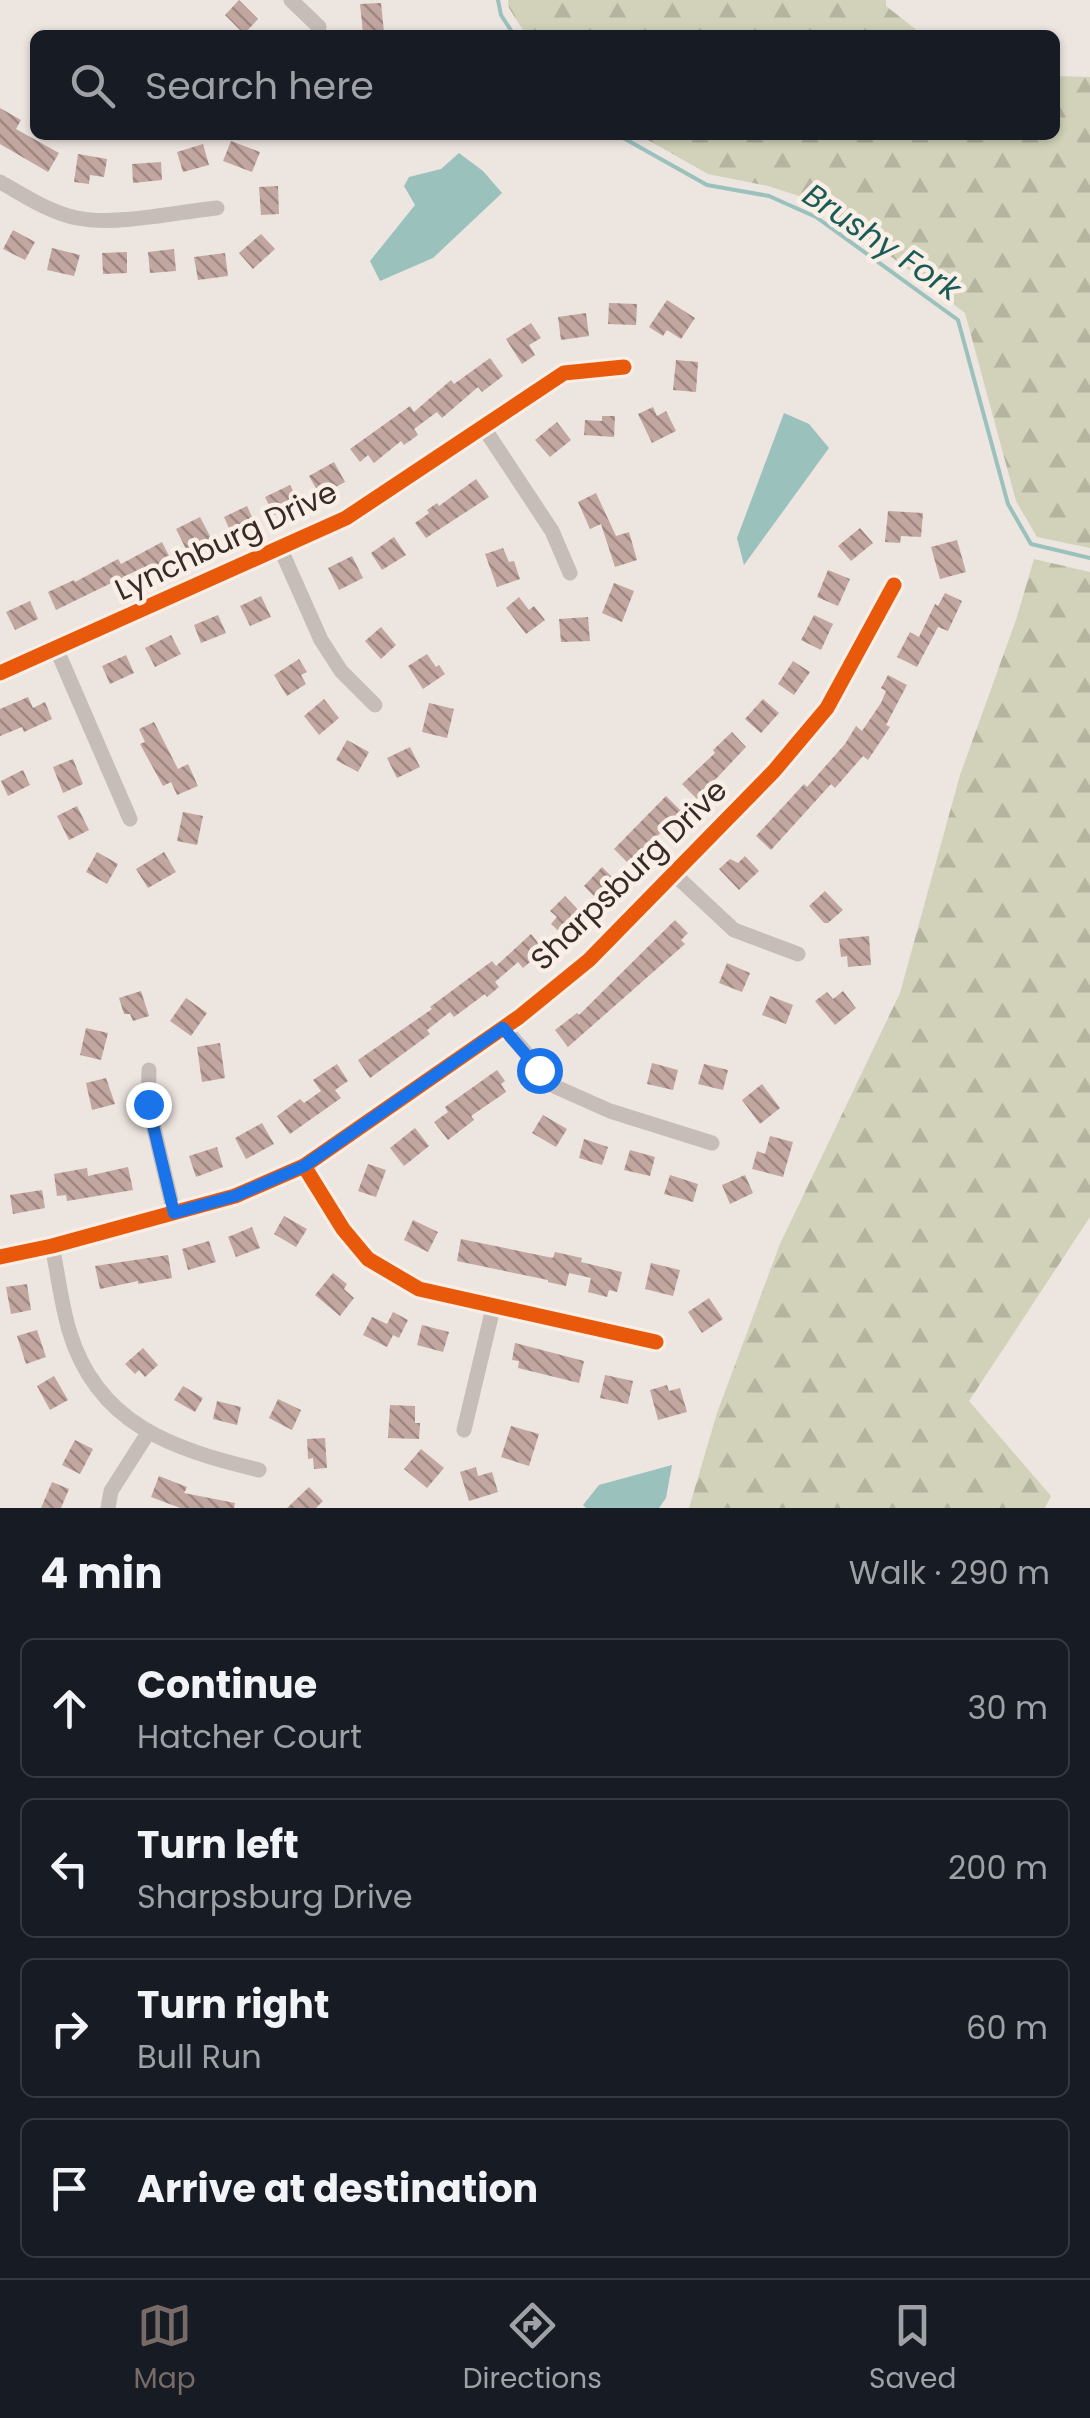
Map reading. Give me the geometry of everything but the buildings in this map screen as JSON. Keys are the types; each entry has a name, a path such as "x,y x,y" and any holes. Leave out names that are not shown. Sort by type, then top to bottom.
{"street":[{"path":"291,0 319,27"},
{"path":"0,182 52,210 78,218 102,220 218,208"},
{"name":"Lynchburg Drive","path":"0,673 346,518 564,374 624,367"},
{"path":"482,426 552,531 570,573"},
{"path":"281,550 321,640 341,671 375,704"},
{"name":"Sharpsburg Drive","path":"0,1257 235,1196 304,1166 503,1028 590,960 774,771 826,708 894,586"},
{"path":"56,648 130,819"},
{"path":"674,874 734,930 798,954"},
{"path":"503,1028 556,1087 610,1111 712,1143"},
{"path":"149,1070 148,1104 174,1213"},
{"path":"304,1166 343,1229 368,1258 419,1289 656,1342"},
{"path":"52,1246 69,1330 80,1360 98,1388 148,1433 190,1453 258,1470"},
{"path":"464,1430 494,1304"},
{"path":"108,1508 111,1492 148,1433"}],"green space":[{"path":"508,0 886,0 886,6 917,30 523,30"},
{"path":"1060,76 1090,77 1090,548 1037,537 1016,501 965,313 821,203 768,186 708,174 648,140 1060,140"},
{"path":"1034,559 1090,572 1090,1217 969,1401 1051,1496 1045,1508 689,1508 717,1413 780,1244 900,993 960,775"}],"water":[{"path":"459,153 483,171 502,193 433,258 380,281 370,261 415,205 404,186 409,177 441,169"},
{"path":"784,413 809,424 829,448 744,565 737,538"},
{"path":"672,1465 666,1498 659,1508 583,1505 599,1485"}],"waterway":[{"name":"Brushy Fork","path":"498,0 501,15 511,30"},
{"name":"Brushy Fork","path":"627,140 707,185 769,196 816,217 958,320 1008,504 1031,544 1090,558"}],"cycle path":[{"path":"0,673 346,518 564,373 624,367"},
{"path":"0,1257 235,1196 304,1166 519,1017 589,960 774,771 827,708 894,585"},
{"path":"304,1166 343,1229 368,1259 419,1289 656,1342"}],"route":[{"path":"148,1104 174,1213 235,1196 304,1166 503,1028 539,1070"}]}
